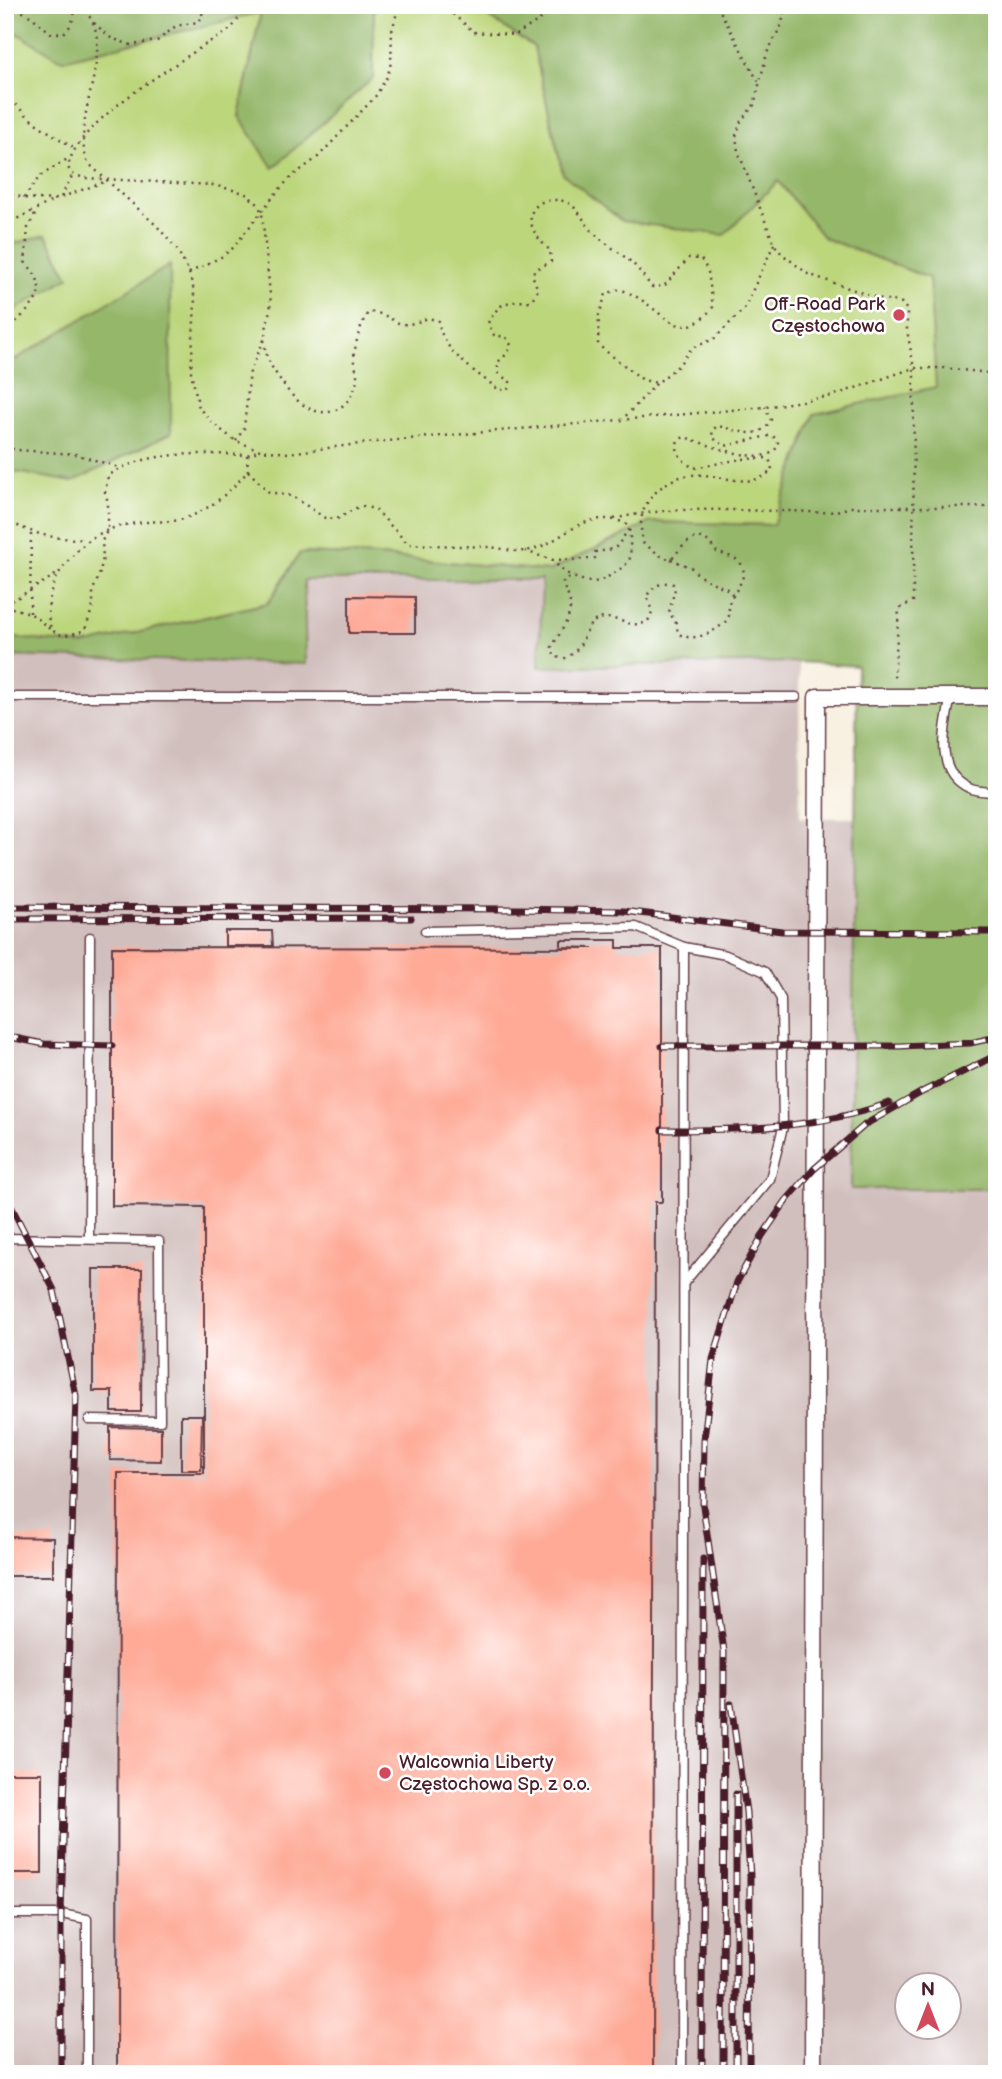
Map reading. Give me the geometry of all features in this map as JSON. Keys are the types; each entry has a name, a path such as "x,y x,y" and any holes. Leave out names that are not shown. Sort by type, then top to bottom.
{"street":[{"path":"813,2074 817,697 997,696"}],"lane":[{"path":"951,696 943,751 951,772 969,789 997,793"},
{"path":"5,697 796,697"},
{"path":"425,931 636,927 684,947 726,955 765,972 781,999 783,1126 770,1179 684,1283"},
{"path":"89,1239 90,937"},
{"path":"682,2074 684,947"},
{"path":"5,1238 159,1241 160,1421 89,1420"},
{"path":"5,1914 61,1914 87,1919 87,2074"}],"path":[{"path":"9,5 32,17 51,33 64,33 81,5 93,22 111,38 131,45 157,41 176,26 198,22 203,17 200,5"},
{"path":"233,5 241,16"},
{"path":"24,198 40,176 69,158 101,119 209,43 225,35 241,16 245,5"},
{"path":"190,273 233,248 291,177 317,158 375,97 388,75 392,31 399,5"},
{"path":"442,5 474,32 516,35 562,5"},
{"path":"722,5 721,13 759,83"},
{"path":"785,5 782,24 767,53 754,105 741,121 736,136 738,151 774,244 808,274 877,298 902,303 906,307 914,368 913,601 899,609 893,696"},
{"path":"93,22 97,40 83,153 88,163 157,226 178,251 190,273 195,303 191,372 195,391 200,408 206,416 236,442 260,450 288,453 375,442 765,407 832,396 914,368 944,368 997,374"},
{"path":"5,95 34,122 75,149"},
{"path":"69,158 68,168 73,174 84,178 213,185 245,193 258,204 262,213 271,304 264,340 250,371 244,428 236,442"},
{"path":"61,197 73,174"},
{"path":"5,225 54,200 108,180"},
{"path":"5,192 24,198 54,200"},
{"path":"264,340 265,357 290,394 312,411 327,413 343,406 354,393 357,375 354,358 362,318 369,312 379,313 394,322 410,326 428,318 439,321 439,332 449,348 499,390 508,390 510,382 498,373 498,362 512,345 506,337 494,335 488,323 497,307 510,302 531,301 538,290 533,277 534,270 551,261 550,250 532,230 530,216 534,207 545,201 564,201 579,212 597,236 632,263 652,287 664,286 689,258 701,259 708,271 713,307 702,320 683,327 665,319 640,299 620,289 606,294 599,315 598,345 643,380 657,383"},
{"path":"5,330 36,302 40,287 36,274 25,262 25,252 28,228 37,211"},
{"path":"621,421 657,383 678,366 692,348 714,339 744,309 774,244"},
{"path":"734,596 727,589 699,576 692,568 664,558 643,543 641,512 646,502 663,485 686,474 745,481 766,475 772,470 768,458 741,459 694,468 679,456 676,447 678,440 684,437 721,450 764,456 774,452 778,441 772,435 725,446 713,438 712,431 717,425 748,434 758,433 766,428 771,420 765,407"},
{"path":"5,447 75,454 121,468"},
{"path":"5,604 30,613 60,636 85,630 103,558 102,541 108,529 108,503 105,492 108,476 121,468 162,456 247,455 260,450"},
{"path":"247,455 248,471 269,492 292,496 325,518 337,519 364,506 376,510 408,544 525,551 552,560 592,559 595,558 595,552 610,551 621,544 630,529"},
{"path":"51,630 47,615 50,595 60,572 87,540 108,529 145,522 179,520 193,514 222,497 248,471"},
{"path":"612,519 641,512 832,513 850,507 997,507"},
{"path":"5,519 31,533 55,539 87,540"},
{"path":"525,551 579,524 595,519 625,522 630,529 628,562 608,578 586,582 565,573 552,560"},
{"path":"30,613 31,533"},
{"path":"576,577 563,582 564,592 571,606 567,620 552,647 554,656 558,659 568,657 581,646 590,624 596,620 604,618 636,626 648,621 652,611 647,596 657,585 664,582 673,584 675,590 669,612 676,623 678,633 689,638 710,632 726,620 729,604 744,572 742,564 718,552 702,538 680,548 671,559"},
{"path":"5,604 60,572"}],"shaded area":[{"path":"304,580 542,580 540,667 799,662 800,818 997,818 997,2074 5,2074 5,656 305,664"}],"green space":[{"path":"5,5 374,5 373,78 273,168 239,116 261,12 62,60 5,26"},
{"path":"374,5 448,5 487,16 534,47 563,174 778,180 824,238 929,278 937,387 814,414 773,525 651,522 549,571 379,556 300,553 268,603 83,645 5,637 5,470 73,482 169,266 5,366 5,316 68,277 46,235 5,246 5,26 63,60 261,12 239,116 373,78"},
{"path":"448,5 997,5 997,1189 851,1189 857,666 799,662 539,667 542,580 304,580 306,664 5,656 5,637 83,645 268,603 300,553 379,556 549,571 651,522 773,525 814,414 936,387 929,278 824,238 778,181 724,235 622,221 563,174 534,47 487,16"},
{"path":"46,235 69,277 5,316 5,246"},
{"path":"170,265 171,433 73,482 5,470 5,366"}],"building":[{"path":"349,596 415,597 415,633 349,633"},
{"path":"225,931 272,931 273,946 225,946"},
{"name":"Walcownia Liberty Częstochowa Sp. z o.o.","path":"561,940 617,940 617,948 662,948 662,1202 655,1202 653,2074 117,2074 118,1473 204,1473 204,1207 112,1206 112,947 593,948 561,947"},
{"path":"93,1269 142,1269 141,1412 112,1412 112,1391 93,1391"},
{"path":"181,1415 202,1415 201,1470 181,1470"},
{"path":"110,1427 161,1428 161,1461 110,1460"},
{"path":"5,1537 53,1538 53,1576 5,1576"},
{"path":"7,1773 42,1773 42,1873 6,1873"}],"railway":[{"path":"5,907 624,911 782,931 997,932"},
{"path":"5,919 411,918"},
{"path":"5,1036 44,1044 112,1046"},
{"path":"662,1046 900,1046 970,1043 997,1037"},
{"path":"723,2074 724,1651 703,1506 704,1440 713,1359 737,1282 762,1236 786,1201 814,1169 866,1124 922,1092 997,1055"},
{"path":"662,1130 748,1128 805,1123 861,1112 889,1103"},
{"path":"5,1199 54,1290 76,1396 61,1914 61,2074"},
{"path":"702,2074 703,1559"},
{"path":"731,1704 746,1812 750,1876 749,2074"},
{"path":"736,1794 736,2074"}],"place":[{"name":"Off-Road Park Częstochowa","path":"899,315"},
{"name":"Walcownia Liberty Częstochowa Sp. z o.o.","path":"385,1773"}]}
